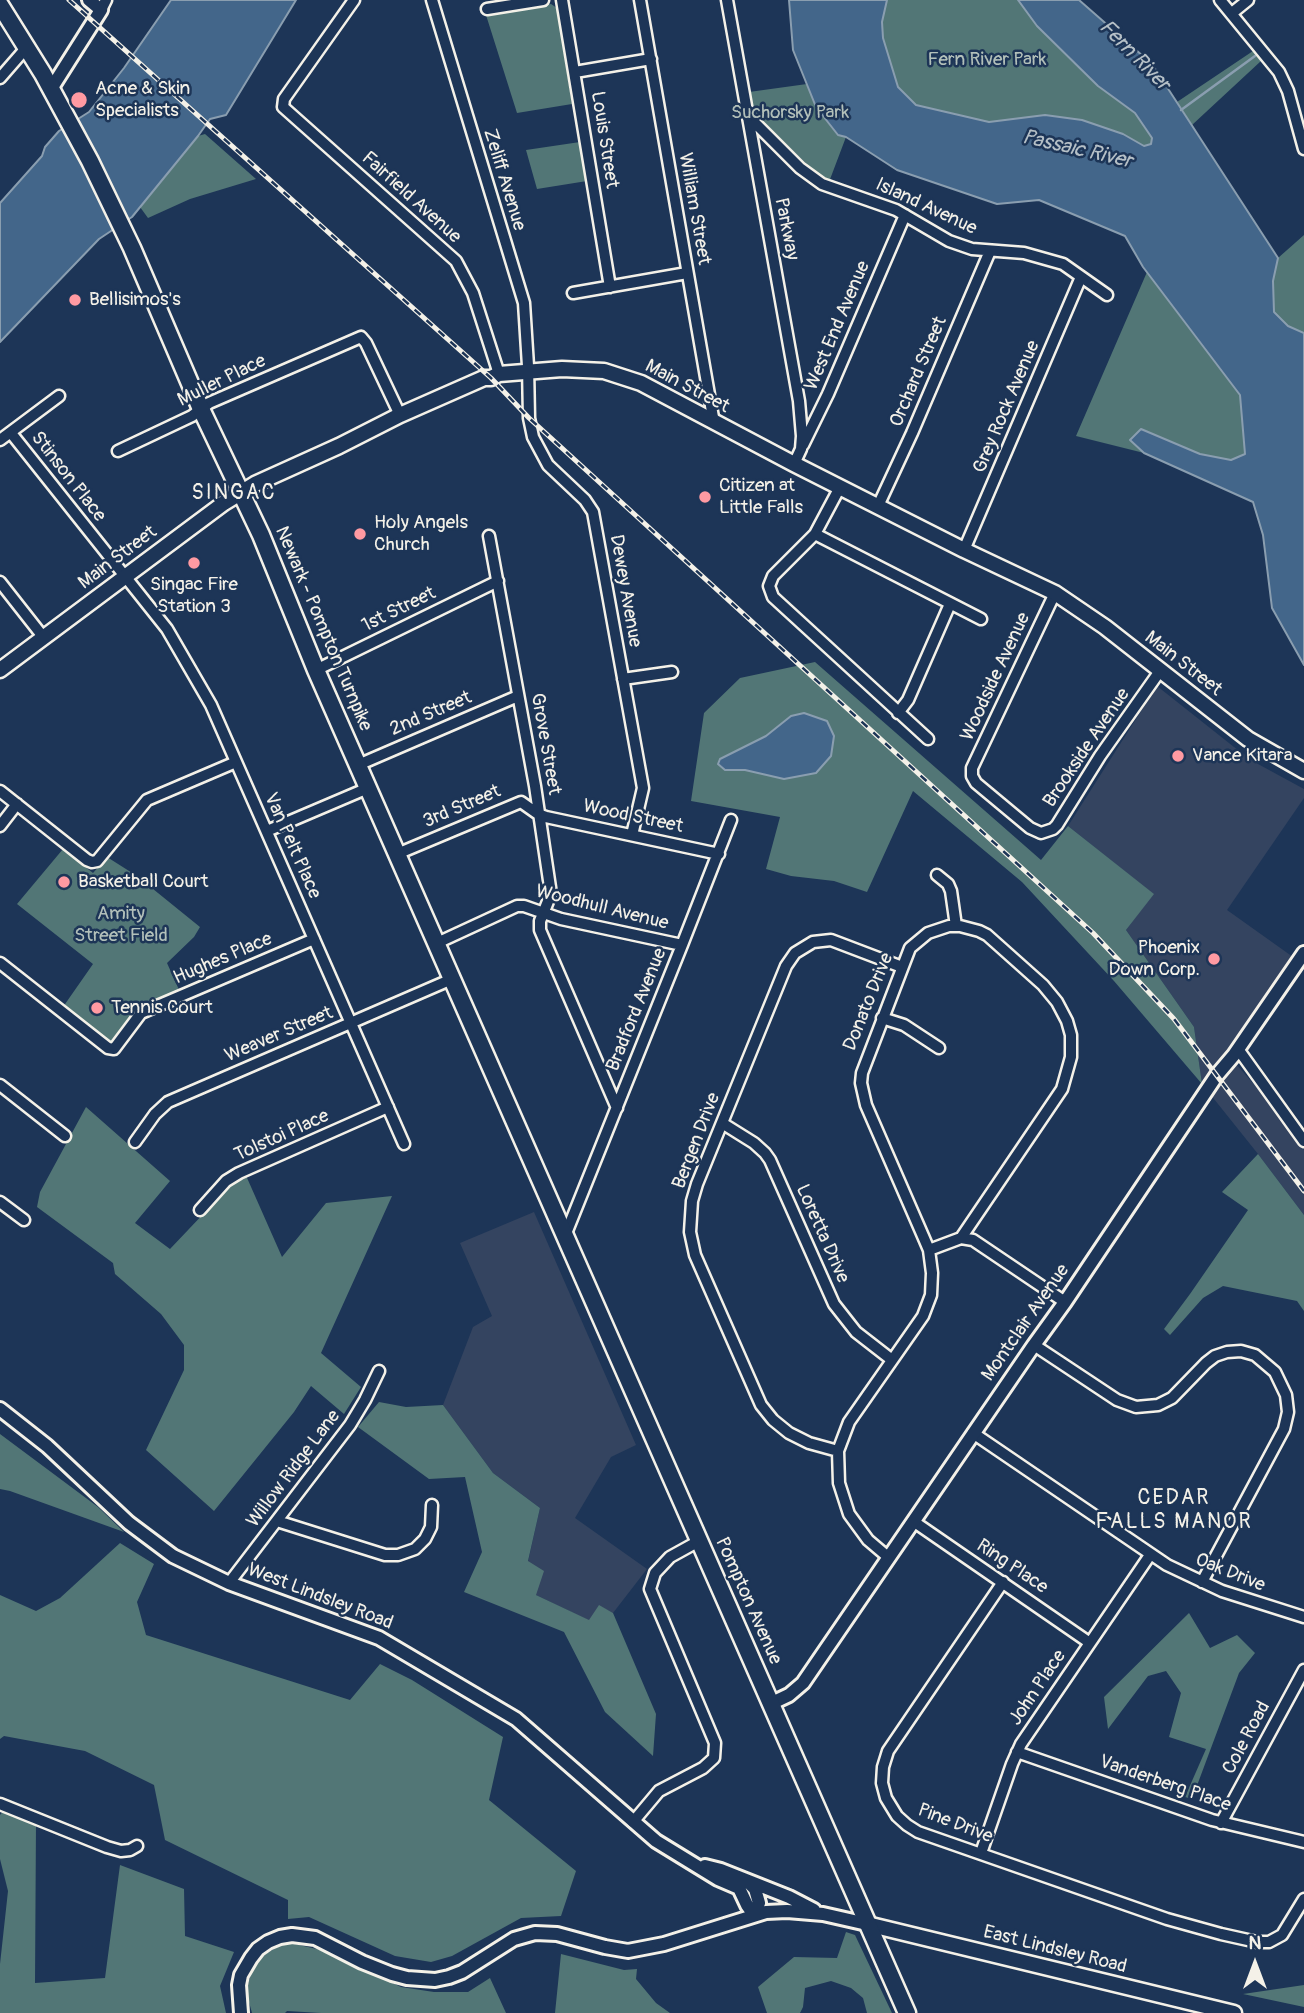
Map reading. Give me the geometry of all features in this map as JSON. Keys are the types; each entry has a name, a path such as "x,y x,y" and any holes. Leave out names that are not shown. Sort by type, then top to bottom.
{"main road":[{"name":"Newark - Pompton Turnpike","path":"0,5 27,47 90,161 132,248 201,409 241,491 316,670 551,1205"},
{"name":"Main Street","path":"0,670 241,491 484,378 499,374 587,369 621,375 641,383 794,464 1055,593 1105,627 1248,739 1304,771"},
{"name":"Pompton Avenue","path":"551,1205 907,2013"},
{"name":"East Lindsley Road","path":"867,1924 1234,2013"}],"street":[{"path":"54,96 103,5 89,0"},
{"name":"Fairfield Avenue","path":"355,0 284,99 284,107 456,261 472,293 499,374"},
{"name":"Zeliff Avenue","path":"432,0 524,303 528,372"},
{"path":"487,9 543,0"},
{"name":"Louis Street","path":"562,0 610,287"},
{"name":"William Street","path":"640,0 714,423"},
{"name":"Parkway","path":"727,0 796,380 802,436 801,449 794,464"},
{"path":"1220,0 1279,72 1285,83 1304,149"},
{"path":"1232,13 1248,0"},
{"path":"0,78 27,47"},
{"path":"575,72 650,59"},
{"name":"Island Avenue","path":"747,115 800,168 822,184 896,209 948,241 972,249 1008,251 1063,264 1107,295"},
{"name":"West End Avenue","path":"801,449 828,394 905,215"},
{"name":"Orchard Street","path":"878,506 990,251"},
{"path":"573,293 687,273"},
{"name":"Grey Rock Avenue","path":"964,550 1081,277"},
{"name":"Muller Place","path":"118,451 192,416 210,403 361,337 400,415"},
{"name":"Dewey Avenue","path":"528,372 528,418 533,438 548,465 585,500 593,512 643,788 632,835"},
{"path":"0,440 59,396"},
{"name":"Stinson Place","path":"10,432 124,576"},
{"path":"840,487 815,534 773,576 769,586 773,597 928,739"},
{"path":"815,534 981,619"},
{"name":"Grove Street","path":"489,536 540,814 551,894 540,921 541,936 617,1108"},
{"name":"Van Pelt Place","path":"124,576 167,629 211,705 404,1144"},
{"name":"1st Street","path":"316,670 498,581"},
{"path":"0,582 44,638"},
{"name":"Woodside Avenue","path":"972,776 974,764 1055,593"},
{"path":"898,712 908,700 950,604"},
{"path":"623,679 672,671"},
{"name":"Brookside Avenue","path":"972,776 982,788 1030,828 1041,833 1053,829 1160,671"},
{"name":"2nd Street","path":"358,765 518,696"},
{"path":"0,790 92,862 97,861 147,800 236,762"},
{"path":"267,831 368,788"},
{"name":"3rd Street","path":"397,854 516,803 521,802 540,814"},
{"path":"0,826 17,804"},
{"name":"Wood Street","path":"540,814 719,854"},
{"name":"Bradford Avenue","path":"565,1236 731,820"},
{"path":"937,875 948,884 951,891 956,926 987,935 1043,985 1057,1002 1067,1021 1070,1035 1071,1057 1062,1089 961,1238"},
{"name":"Woodhull Avenue","path":"436,943 517,906 524,906 561,919 682,946"},
{"name":"Donato Drive","path":"888,1557 868,1540 849,1514 839,1483 838,1451 849,1422 918,1325 928,1306 932,1284 929,1250 860,1083 863,1066 910,948 938,929 956,926"},
{"name":"Hughes Place","path":"0,963 108,1048 114,1049 141,1013 314,939"},
{"name":"Bergen Drive","path":"838,1451 809,1443 789,1433 773,1420 761,1405 695,1255 690,1232 692,1201 696,1184 786,966 799,949 813,942 831,940 902,967"},
{"name":"Montclair Avenue","path":"771,1704 789,1695 803,1683 1065,1302 1217,1075 1304,953"},
{"name":"Weaver Street","path":"135,1142 155,1114 168,1102 452,979"},
{"path":"882,1018 904,1025 939,1048"},
{"path":"1238,1049 1304,1141"},
{"path":"0,1085 65,1136"},
{"name":"Tolstoi Place","path":"200,1210 226,1181 239,1173 388,1107"},
{"name":"Loretta Drive","path":"722,1124 754,1143 765,1153 834,1304 856,1332 892,1360"},
{"path":"1,1204 24,1220"},
{"path":"929,1250 961,1238 973,1240 1065,1302"},
{"path":"1034,1345 1117,1400 1136,1407 1158,1405 1172,1398 1206,1363 1227,1352 1248,1353 1262,1360 1275,1372 1284,1387 1288,1404 1284,1429 1202,1582"},
{"name":"Willow Ridge Lane","path":"229,1583 350,1425 379,1371"},
{"name":"West Lindsley Road","path":"0,1409 47,1446 144,1535 181,1560 229,1583 372,1635 516,1719 633,1822 668,1849 718,1879 739,1888 754,1915"},
{"name":"Oak Drive","path":"973,1433 1150,1555 1202,1582 1243,1599 1304,1617"},
{"path":"277,1521 385,1555 398,1555 410,1552 425,1539 431,1527 432,1505"},
{"name":"Ring Place","path":"913,1521 1090,1643"},
{"path":"633,1822 659,1791 703,1768 714,1758 715,1744 650,1589 655,1573 670,1557 699,1541"},
{"name":"John Place","path":"981,1853 1017,1752 1150,1555"},
{"name":"Pine Drive","path":"1003,1582 892,1744 885,1759 882,1774 884,1790 897,1816 918,1832 1167,1919 1260,1942 1272,1941 1285,1932 1304,1899"},
{"name":"Cole Road","path":"1221,1823 1304,1670"},
{"name":"Vanderberg Place","path":"1017,1752 1221,1823 1304,1842"},
{"path":"0,1804 107,1847 121,1851 137,1846"},
{"name":"West Lindsley Road","path":"698,1865 722,1870 823,1914"},
{"path":"746,1880 755,1889 759,1903 754,1915"},
{"path":"241,2013 239,1985 245,1966 258,1949 280,1937 292,1935 314,1938 377,1969 407,1978 435,1980 463,1972 514,1939 535,1933 557,1934 616,1950 640,1950 754,1915 780,1911 823,1914 867,1924"}],"shaded area":[{"path":"1157,686 1258,764 1304,789 1304,798 1227,910 1293,957 1223,1059 1236,1064 1304,1150 1304,1215 1202,1084 1194,1027 1126,930 1153,894 1068,826"},
{"path":"534,1212 636,1445 611,1457 575,1518 647,1569 613,1613 599,1606 590,1621 536,1595 528,1562 540,1508 493,1473 443,1405 473,1327 492,1316 460,1243"}],"green space":[{"name":"Fern River Park","path":"887,0 1018,0 1037,26 1098,86 1135,113 1152,138 1151,144 1144,146 1123,134 1045,115 989,122 915,105 898,87 883,38 882,22"},
{"path":"551,4 557,8 572,104 517,113 486,15"},
{"path":"1253,51 1261,61 1192,125 1177,102"},
{"name":"Suchorsky Park","path":"807,84 816,108 838,135 846,137 829,182 821,178 752,111 749,92"},
{"path":"205,134 256,179 190,199 148,218 140,207 198,136"},
{"path":"580,142 587,181 537,189 526,150"},
{"path":"1304,235 1304,333 1288,326 1274,312 1273,281 1278,258"},
{"path":"1147,272 1240,395 1245,454 1231,460 1200,454 1141,429 1130,440 1144,453 1076,436"},
{"path":"815,662 1041,860 1068,826 1154,894 1126,930 1194,1027 1202,1084 1114,981 1022,882 913,791 867,892 834,881 791,876 766,869 780,817 691,801 704,713 740,678"},
{"name":"Amity Street Field","path":"63,849 93,873 107,857 137,876 200,927 194,937 167,963 180,992 134,1012 113,1042 108,1042 63,1007 93,964 17,904"},
{"path":"86,1107 170,1181 135,1223 170,1249 244,1171 282,1257 326,1203 392,1196 321,1353 361,1387 344,1414 311,1386 294,1412 214,1511 146,1450 184,1370 184,1345 161,1314 115,1274 113,1263 37,1207 40,1192"},
{"path":"1258,1154 1304,1215 1304,1311 1297,1301 1223,1286 1203,1298 1170,1335 1164,1329 1248,1210 1222,1192"},
{"path":"379,1402 406,1407 443,1405 493,1473 540,1508 528,1561 544,1571 536,1595 589,1620 599,1605 613,1613 656,1714 653,1756 605,1712 564,1632 464,1592 482,1552 465,1477 429,1479 358,1427"},
{"path":"0,1434 98,1507 124,1532 0,1489"},
{"path":"120,1543 154,1564 137,1602 146,1635 350,1700 380,1664 412,1680 503,1737 489,1800 576,1871 561,1916 521,1918 452,1956 431,1962 395,1956 309,1917 288,1919 288,1900 165,1840 154,1785 85,1751 4,1736 0,1739 0,1595 36,1611 60,1598"},
{"path":"1189,1613 1210,1648 1237,1635 1255,1653 1239,1673 1192,1799 1185,1797 1206,1749 1169,1737 1181,1693 1166,1671 1148,1676 1108,1729 1104,1697"},
{"path":"5,1809 36,1822 35,1983 105,1978 120,1865 184,1889 185,1936 234,1952 220,1986 226,2013 0,2013 0,1964 8,1891 0,1859 0,1815"},
{"path":"846,1932 855,1935 892,2013 867,2013 863,1998 851,1988 831,1981 805,1988 800,2013 767,2013 758,1987 794,1957 837,1958"},
{"path":"286,1942 330,1952 401,1987 434,1992 468,1992 490,1978 506,2013 252,2013 246,1991 255,1960"},
{"path":"561,1954 624,1970 637,1969 636,1979 656,2003 670,2013 555,2013"},
{"path":"1304,1985 1304,2007 1243,1994"}],"water":[{"path":"171,0 296,0 226,115 210,119 132,217 99,239 0,342 0,203 42,156 45,147 59,131 89,112 124,68"},
{"path":"789,0 887,0 882,22 883,38 898,87 916,105 989,122 1045,115 1082,120 1123,134 1144,146 1151,144 1152,138 1135,113 1098,86 1037,26 1018,0 1079,0 1152,64 1278,258 1273,281 1274,312 1288,326 1304,333 1304,665 1272,608 1263,535 1253,502 1144,453 1130,440 1141,429 1200,454 1231,460 1245,454 1240,395 1143,267 1125,236 1039,200 997,204 897,170 846,137 838,135 816,107 793,50"},
{"path":"804,713 827,721 834,736 831,756 816,773 784,779 745,770 725,770 718,764 720,759 766,736 791,716"}],"waterway":[{"path":"1181,110 1255,56"}],"railway":[{"path":"69,0 491,378 529,418 1093,933 1174,1019 1304,1191"}],"place":[{"name":"Acne & Skin Specialists","path":"79,100"},
{"name":"Bellisimos's","path":"75,300"},
{"name":"Citizen at Little Falls","path":"705,497"},
{"name":"Holy Angels Church","path":"360,534"},
{"name":"Singac Fire Station 3","path":"194,563"},
{"name":"Vance Kitara","path":"1178,756"},
{"name":"Basketball Court","path":"64,882"},
{"name":"Phoenix Down Corp.","path":"1214,959"},
{"name":"Tennis Court","path":"97,1008"}],"district":[{"name":"SINGAC","path":"234,494"},
{"name":"CEDAR FALLS MANOR","path":"1174,1511"}],"water label":[{"name":"Fern River","path":"1134,56"},
{"name":"Passaic River","path":"1077,150"}]}
